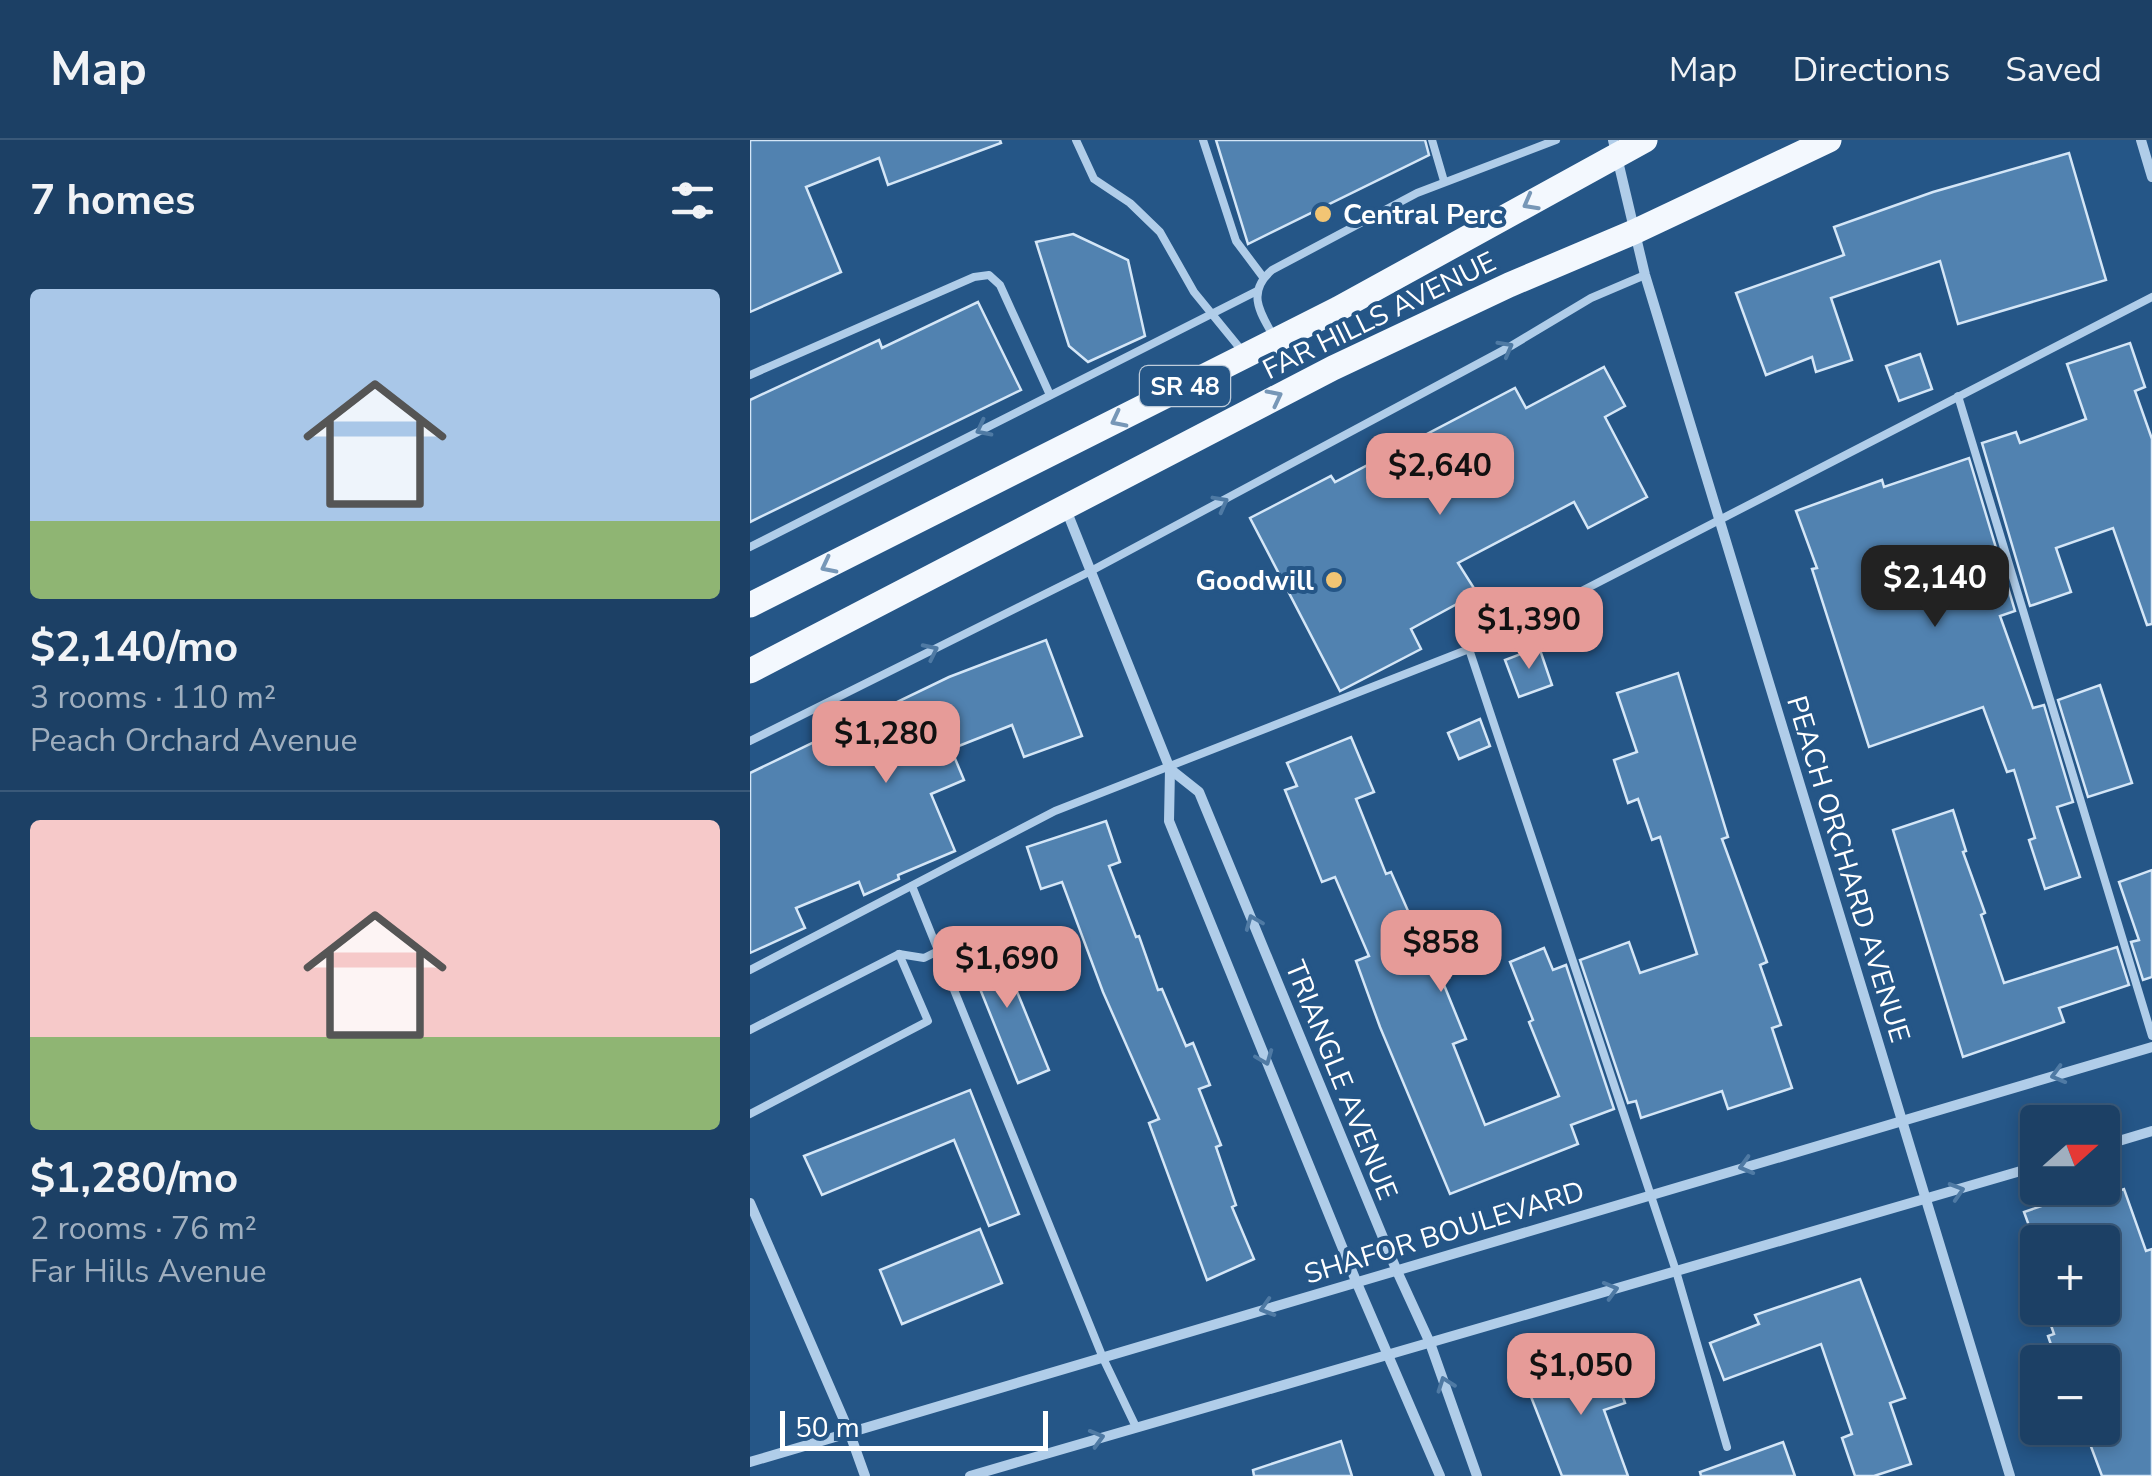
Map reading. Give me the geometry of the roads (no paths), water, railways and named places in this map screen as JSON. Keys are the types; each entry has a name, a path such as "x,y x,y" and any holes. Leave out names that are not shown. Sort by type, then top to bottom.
{"main road":[{"name":"FAR HILLS AVENUE","path":"750,605 1246,356 1614,148 1645,140"},
{"name":"FAR HILLS AVENUE","path":"750,671 1332,368 1829,140"}],"street":[{"path":"2141,140 2152,177"},
{"name":"PEACH ORCHARD AVENUE","path":"1614,148 1645,275 1718,520 2010,1476"},
{"name":"TRIANGLE AVENUE","path":"1064,507 1170,769 1169,820 1356,1281 1440,1476"},
{"name":"TRIANGLE AVENUE","path":"1170,769 1200,792 1396,1269 1430,1342 1477,1476"},
{"name":"SHAFOR BOULEVARD","path":"750,1462 2152,1048"},
{"path":"2120,1141 2152,1131"},
{"path":"970,1476 2020,1172"},
{"path":"750,1203 865,1476"}],"lane":[{"path":"1076,140 1094,179 1130,204 1160,232 1194,292 1246,356"},
{"path":"1203,140 1236,241 1264,277"},
{"path":"1432,140 1444,181"},
{"path":"1276,340 1258,310 1257,291 1264,277 1314,246 1444,181 1556,140"},
{"path":"750,374 974,277 989,275 1000,285 1050,395"},
{"path":"750,741 1089,572 1510,346 1591,298 1645,275"},
{"path":"750,547 1257,291"},
{"path":"750,970 1055,812 1470,650 2152,296"},
{"path":"1958,396 2152,1036"},
{"path":"1470,650 1676,1271 1727,1447"},
{"path":"912,886 1104,1358 1136,1427"},
{"path":"750,1030 899,954 924,958 938,951"},
{"path":"750,1114 928,1021 899,954"}],"place":[{"name":"Central Perc","path":"1323,214"},
{"name":"Goodwill","path":"1334,580"}]}
